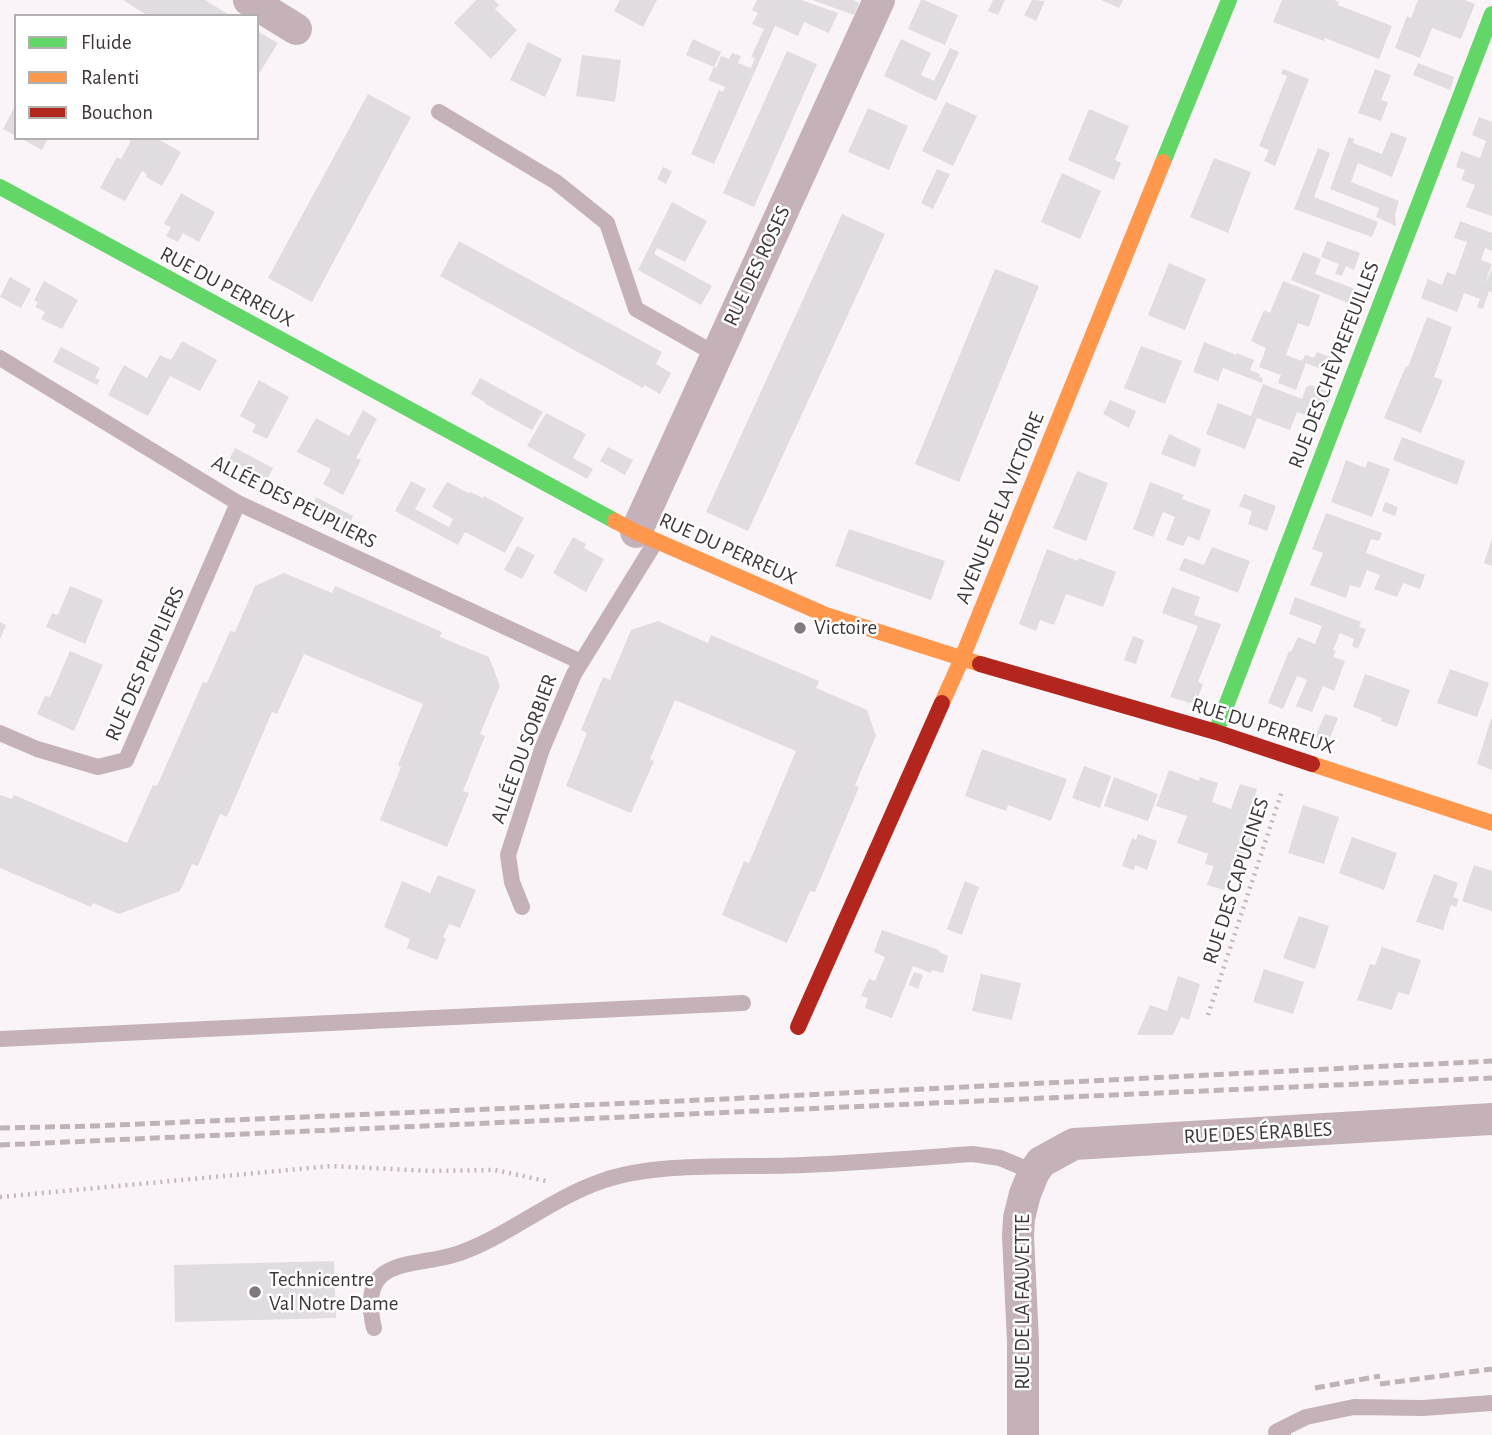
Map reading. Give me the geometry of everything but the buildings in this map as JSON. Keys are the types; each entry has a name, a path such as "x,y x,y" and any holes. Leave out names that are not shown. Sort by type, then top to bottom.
{"street":[{"path":"249,0 296,29"},
{"name":"RUE DES ROSES","path":"646,537 717,355 879,0"},
{"name":"AVENUE DE LA VICTOIRE","path":"798,1027 962,659 1229,0"},
{"name":"RUE DES CHÈVREFEUILLES","path":"1216,732 1492,14"},
{"name":"RUE DU PERREUX","path":"0,187 646,537 826,615 962,659 1294,756 1492,823"},
{"name":"RUE DES ÉRABLES","path":"1034,1172 1041,1162 1074,1144 1492,1119"},
{"name":"RUE DE LA FAUVETTE","path":"1023,1435 1023,1342 1018,1227 1025,1194 1034,1172"}],"lane":[{"path":"439,112 556,182 607,223 636,309 717,355"},
{"name":"ALLÉE DES PEUPLIERS","path":"0,358 238,503 581,663"},
{"name":"RUE DES PEUPLIERS","path":"0,733 37,749 98,767 126,760 238,503"},
{"name":"ALLÉE DU SORBIER","path":"522,907 512,882 508,855 542,749 574,674 646,537"},
{"path":"0,1039 743,1003"},
{"path":"373,1328 370,1314 374,1285 392,1268 459,1254 571,1194 603,1180 643,1171 804,1165 973,1154 1000,1158 1034,1172"},
{"path":"1283,1435 1276,1432 1306,1417 1354,1406 1423,1408 1492,1403"}],"path":[{"name":"RUE DES CAPUCINES","path":"1208,1016 1294,756"},
{"path":"0,1197 331,1166 431,1171 495,1170 545,1181 571,1194"}],"railway":[{"path":"0,1128 702,1100 1492,1061"},
{"path":"0,1145 1492,1078"},
{"path":"1380,1384 1492,1369"},
{"path":"1315,1388 1380,1376"}],"traffic: fast":[{"path":"1163,162 1229,0"},
{"path":"1216,732 1492,14"},
{"path":"0,187 615,521"}],"traffic: slow":[{"path":"942,703 1163,162"},
{"path":"615,521 826,615 980,664"},
{"path":"1312,764 1492,823"}],"traffic: jam":[{"path":"980,664 1216,732 1312,764"},
{"path":"798,1027 942,703"}],"place":[{"name":"Victoire","path":"800,628"},
{"name":"Technicentre Val Notre Dame","path":"255,1292"}]}
